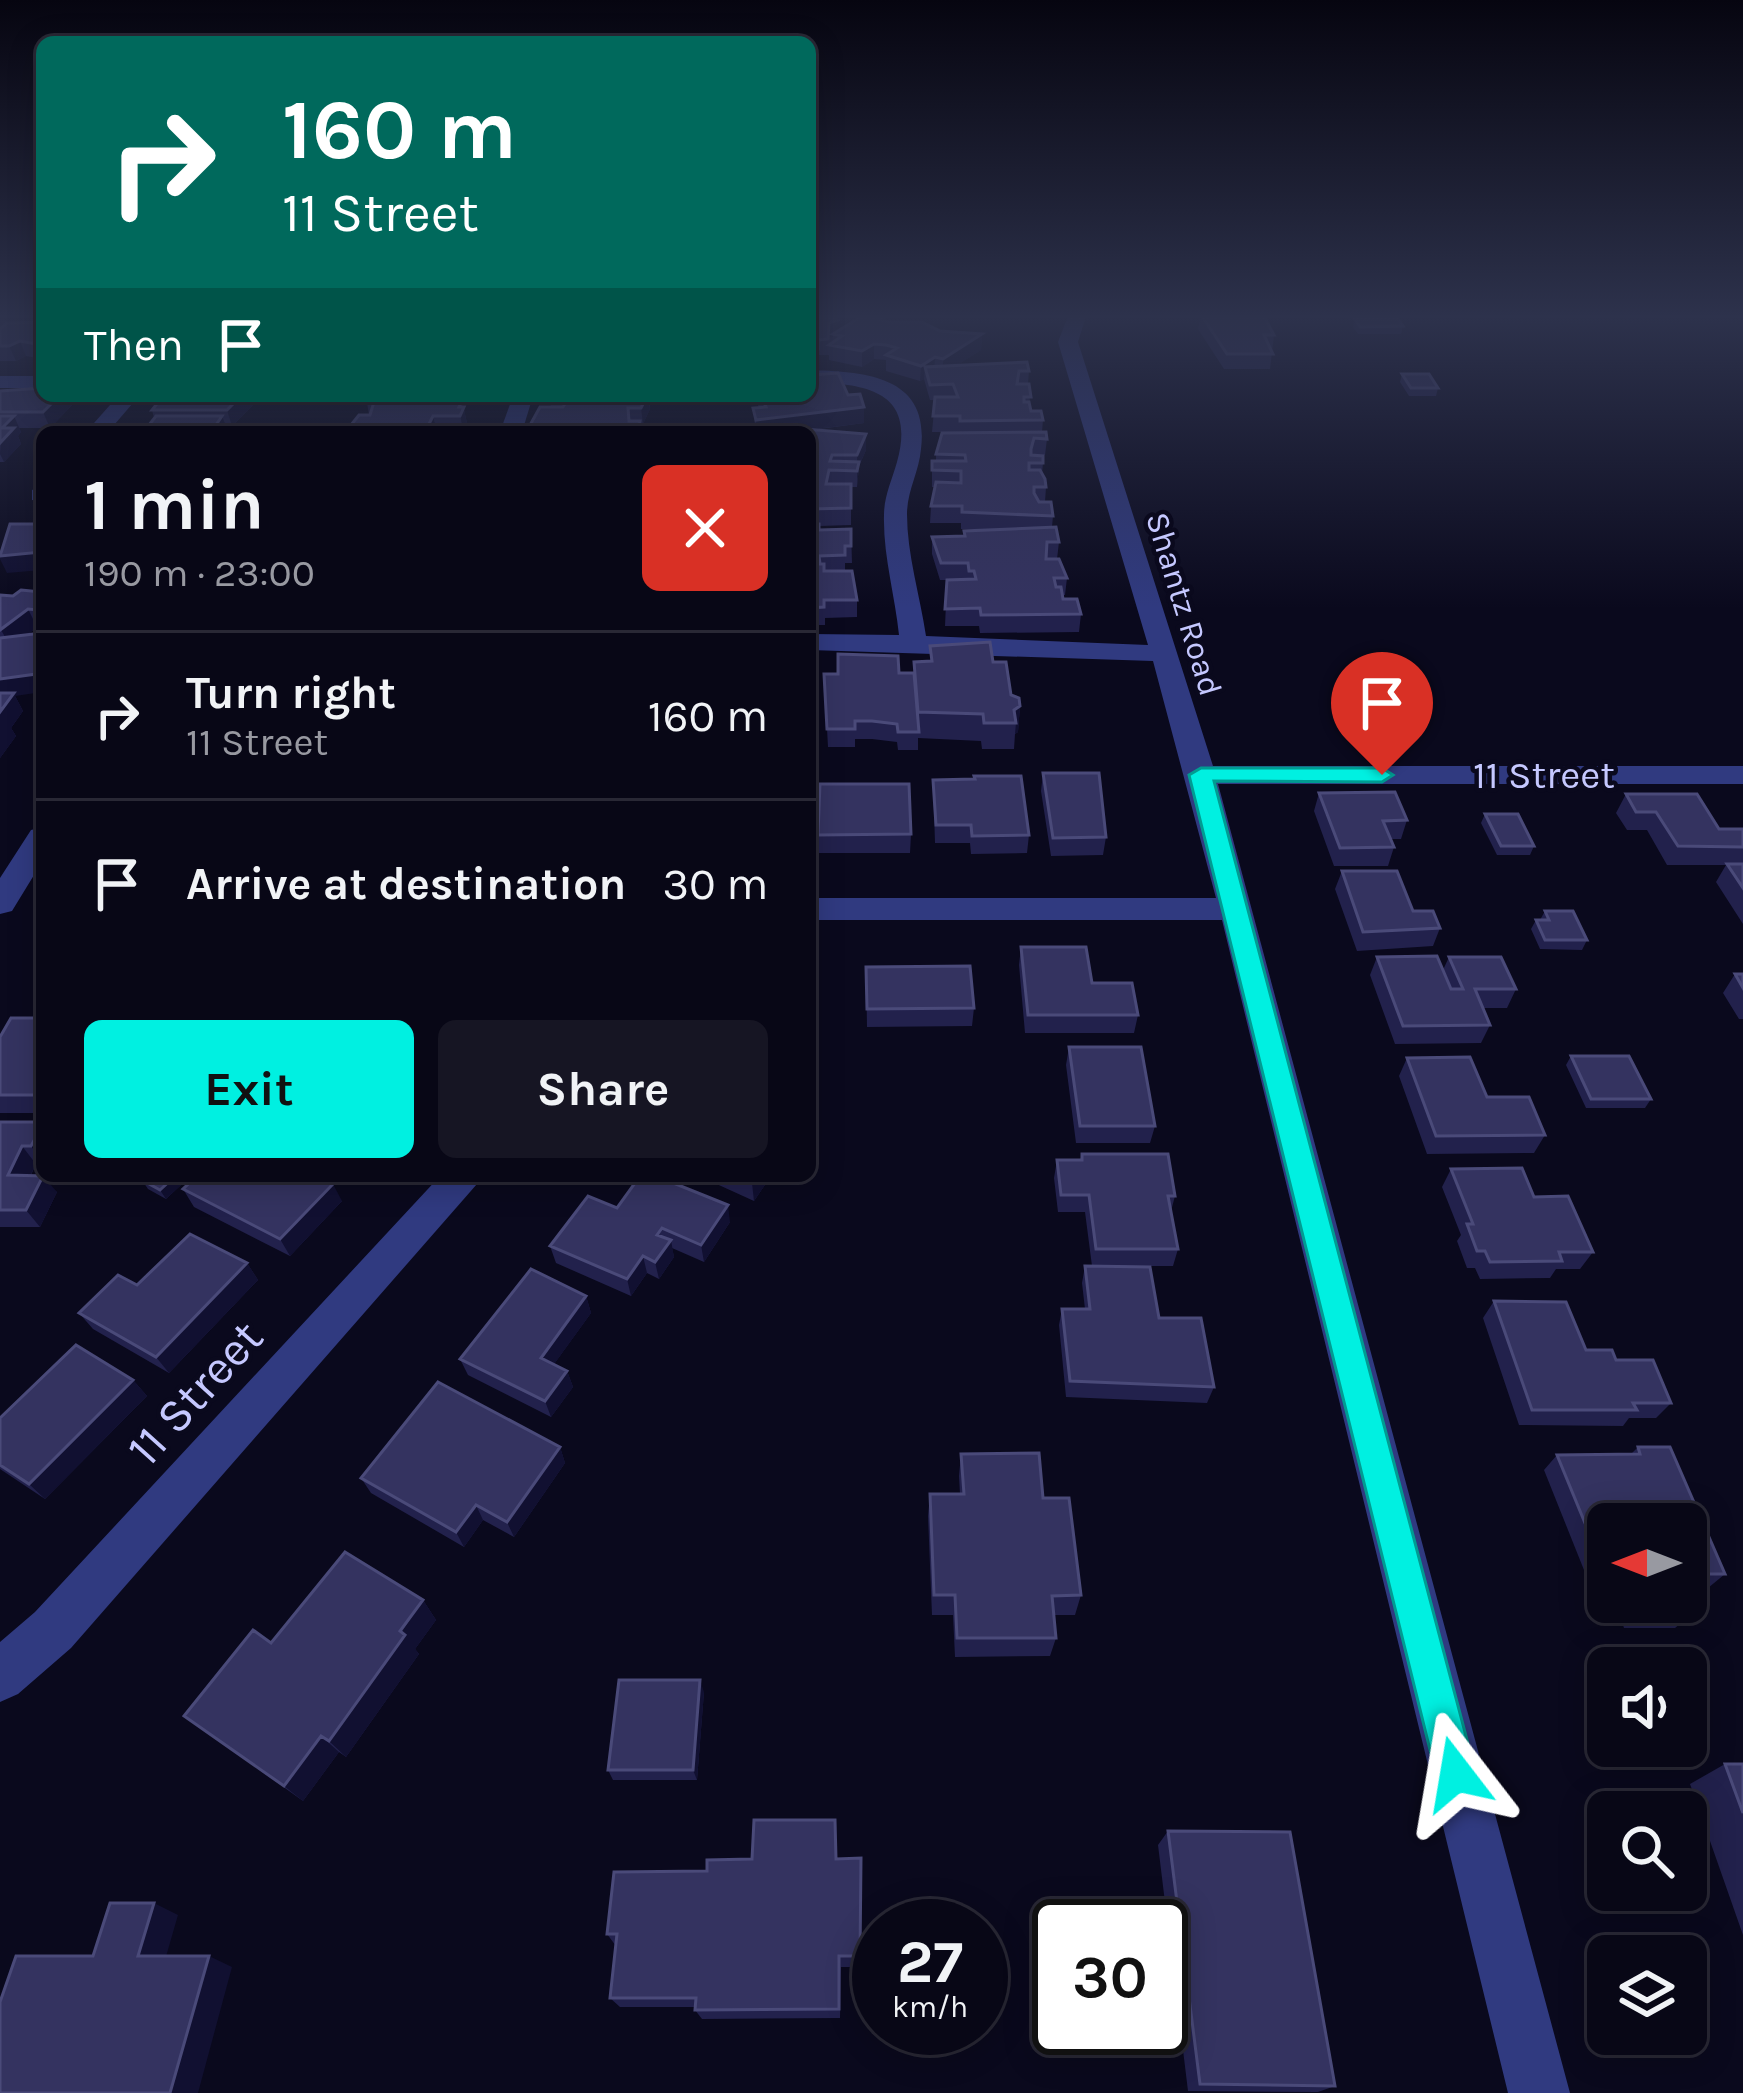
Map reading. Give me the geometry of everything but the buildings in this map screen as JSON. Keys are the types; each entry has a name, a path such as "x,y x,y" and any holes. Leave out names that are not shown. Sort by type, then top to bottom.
{"street":[{"path":"904,414 911,440 896,501 897,532 913,640"},
{"name":"Shantz Road","path":"1091,414 1201,775 1539,2093"},
{"path":"816,642 913,640 1167,654"},
{"name":"11 Street","path":"1201,775 1743,775"},
{"path":"19,887 36,850"},
{"path":"816,909 1232,909"},
{"name":"11 Street","path":"0,1676 53,1630 459,1182"}],"route":[{"path":"1382,775 1201,775 1456,1774"}]}
